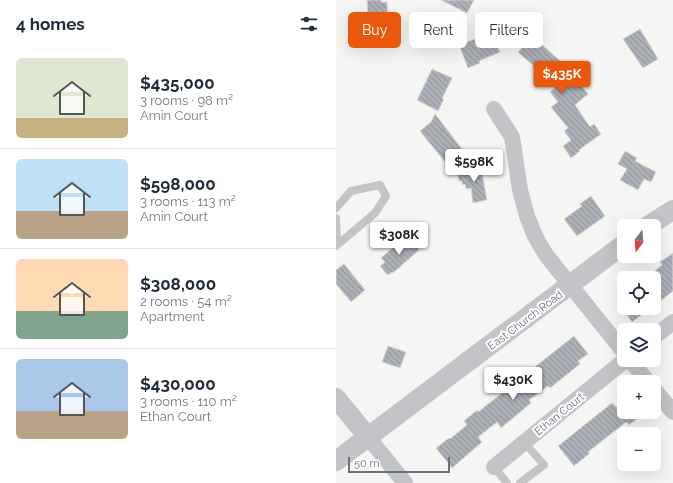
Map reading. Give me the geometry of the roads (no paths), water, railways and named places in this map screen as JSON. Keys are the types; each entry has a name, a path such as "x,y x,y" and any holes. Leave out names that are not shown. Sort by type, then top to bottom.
{"street":[{"path":"494,110 512,137 520,190 527,216 535,236 546,255 617,343"},
{"path":"659,219 673,210"},
{"name":"East Church Road","path":"336,461 617,249"},
{"path":"661,331 673,322"},
{"name":"Ethan Court","path":"494,467 617,366"},
{"path":"636,367 642,375"},
{"path":"661,397 673,412"},
{"path":"336,398 405,483"}],"lane":[{"path":"336,208 351,191 380,184 386,196 375,213 337,245"},
{"path":"336,218 337,245"},
{"path":"520,483 544,465 524,442"},
{"path":"494,467 507,483"}]}
